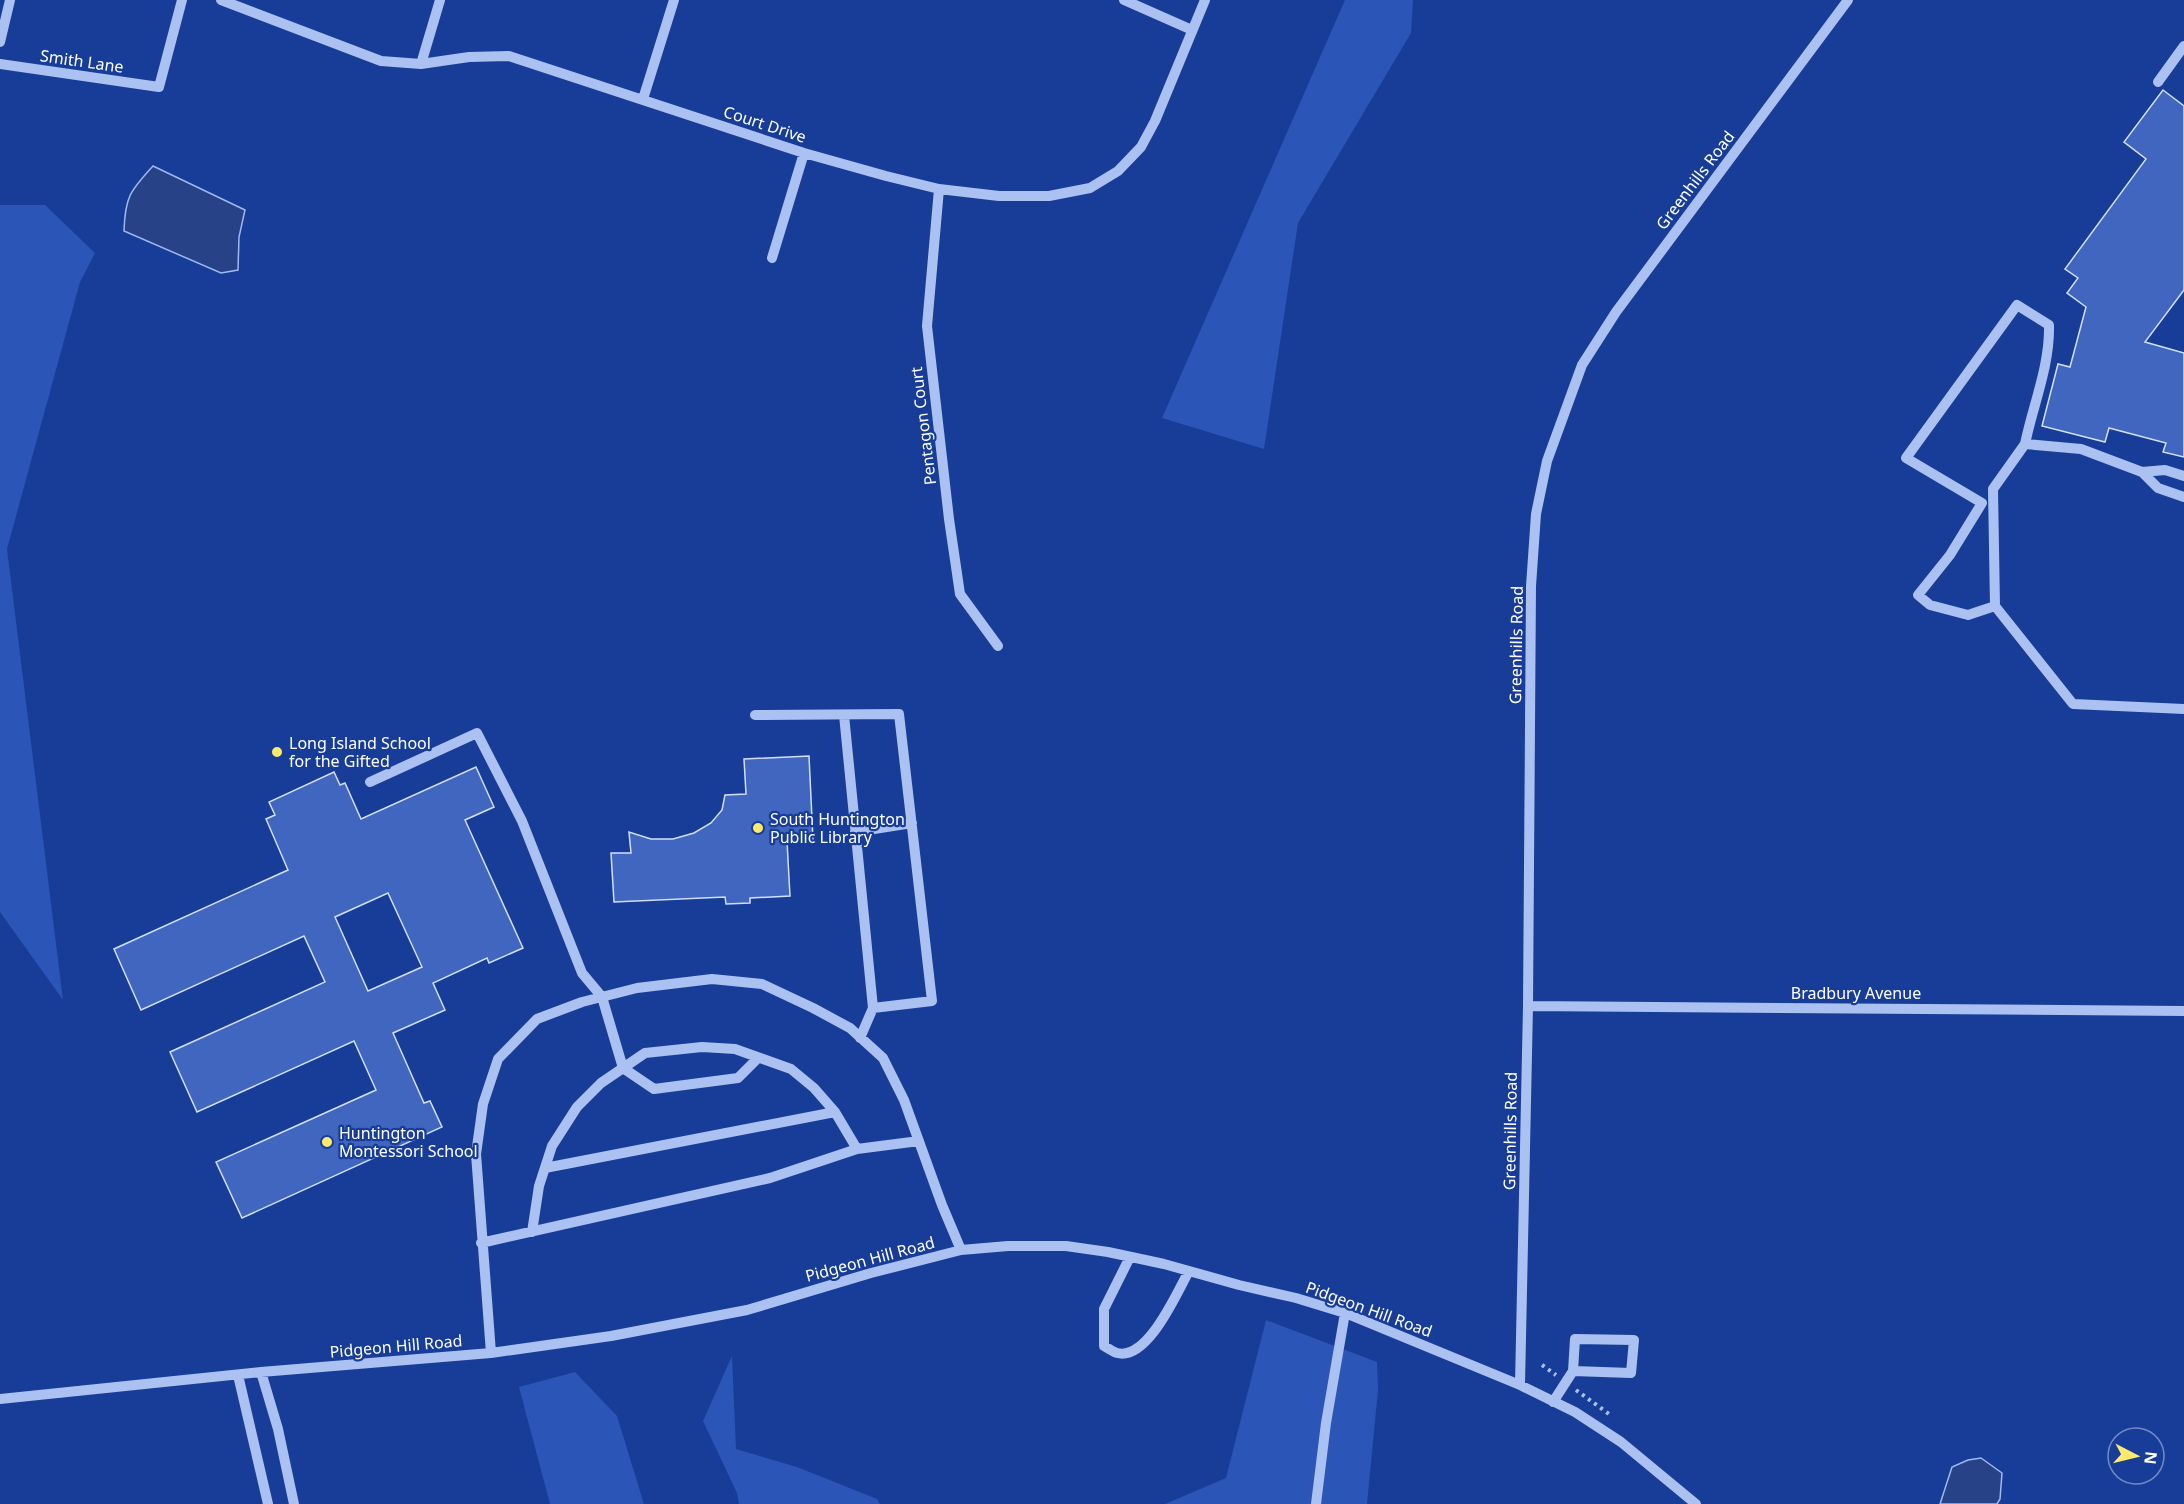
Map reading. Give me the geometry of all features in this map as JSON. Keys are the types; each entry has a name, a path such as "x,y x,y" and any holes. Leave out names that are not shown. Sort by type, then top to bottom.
{"street":[{"path":"0,42 10,0"},
{"name":"Smith Lane","path":"0,64 159,87 182,0"},
{"name":"Court Drive","path":"221,0 381,61 421,64 469,57 509,56 804,153 939,189 999,196 1049,196 1090,188 1118,171 1141,147 1155,121 1205,0"},
{"path":"421,64 440,0"},
{"path":"643,99 674,0"},
{"path":"1124,0 1192,30"},
{"name":"Greenhills Road","path":"1520,1385 1528,1006 1531,586 1536,514 1547,461 1582,365 1610,321 1848,0"},
{"path":"2158,82 2184,46"},
{"path":"772,258 804,153"},
{"name":"Pentagon Court","path":"939,189 927,326 949,519 960,594 998,646"},
{"path":"1995,606 1968,615 1930,606 1918,595 1950,555 1982,502 1906,458 2017,305 2049,325 2050,345 2025,444 1992,489 1995,606 2073,704 2184,709"},
{"path":"2025,444 2081,449 2142,472 2158,488 2184,497"},
{"path":"2142,472 2165,470 2184,476"},
{"path":"755,715 899,714 932,1001 873,1008"},
{"path":"844,715 873,1008 860,1038"},
{"path":"370,782 477,733 522,821 582,973 602,997 623,1068 654,1089 738,1078 758,1058"},
{"path":"855,832 912,823"},
{"path":"491,1353 476,1154 483,1104 498,1059 537,1019 637,988 712,979 762,984 850,1028 883,1058 904,1100 961,1250"},
{"name":"Bradbury Avenue","path":"1528,1006 2184,1011"},
{"path":"532,1232 539,1186 552,1146 577,1107 601,1083 645,1053 702,1047 735,1049 791,1069 814,1088 835,1112 857,1149"},
{"path":"545,1168 835,1112"},
{"path":"481,1243 770,1178 857,1149 919,1141"},
{"name":"Pidgeon Hill Road","path":"0,1399 261,1372 491,1353 611,1336 747,1310 871,1273 961,1250 1008,1246 1066,1246 1130,1257 1189,1271 1345,1313 1520,1385 1575,1412 1621,1442 1696,1504"},
{"path":"1130,1257 1104,1309 1104,1346 1118,1353 1134,1351 1155,1331 1189,1271"},
{"path":"1316,1504 1326,1423 1345,1313"},
{"path":"1553,1402 1573,1371 1575,1339 1634,1340 1631,1373 1573,1371"},
{"path":"261,1372 278,1429 294,1504"},
{"path":"238,1375 268,1504"}],"path":[{"path":"1542,1365 1613,1417"}],"shaded area":[{"path":"1345,0 1413,0 1411,33 1298,223 1264,449 1162,418"},
{"path":"153,166 245,210 239,237 238,270 221,273 124,231 130,195"},
{"path":"0,205 45,205 95,253 80,282 7,549 63,1000 0,912"},
{"path":"1266,1320 1377,1362 1378,1390 1367,1504 1165,1504 1226,1478"},
{"path":"732,1356 736,1449 797,1467 877,1499 880,1504 739,1504 737,1493 703,1421"},
{"path":"575,1372 617,1416 644,1504 550,1504 519,1387"},
{"path":"1981,1458 2002,1473 2000,1499 1997,1504 1940,1504 1952,1467 1968,1460"}],"building":[{"path":"2163,90 2184,106 2184,290 2145,342 2184,353 2184,457 2163,452 2166,443 2109,428 2105,442 2042,426 2058,364 2070,367 2086,307 2067,293 2078,278 2065,269 2146,159 2124,142"},
{"name":"South Huntington Public Library","path":"809,756 813,840 787,841 790,896 750,898 750,903 726,904 725,897 614,902 611,853 631,853 629,832 651,839 673,839 694,833 711,823 722,810 725,795 746,794 744,759"},
{"path":"476,767 494,807 465,820 523,948 489,963 487,958 433,983 445,1010 393,1033 424,1103 430,1101 442,1127 242,1218 216,1162 376,1090 354,1041 197,1112 170,1052 325,982 304,936 141,1010 114,949 288,870 266,819 275,815 269,802 334,772 340,785 345,783 361,819","holes":["388,893 422,967 368,991 335,917"]}],"place":[{"name":"Long Island School for the Gifted","path":"277,752"},
{"name":"South Huntington Public Library","path":"758,828"},
{"name":"Huntington Montessori School","path":"327,1142"}]}
